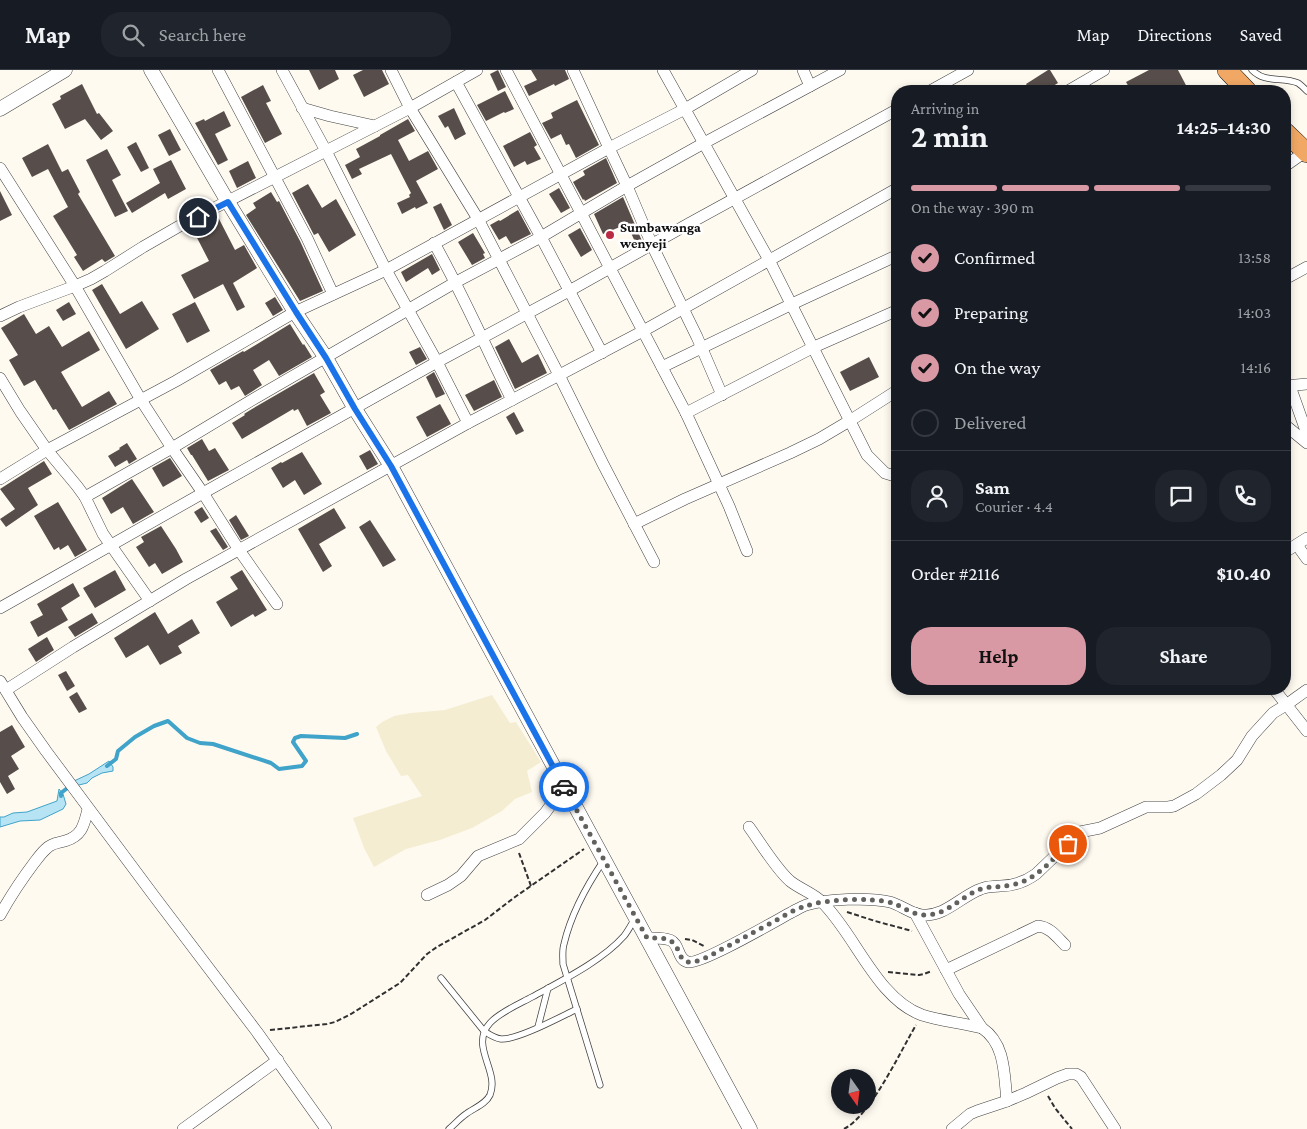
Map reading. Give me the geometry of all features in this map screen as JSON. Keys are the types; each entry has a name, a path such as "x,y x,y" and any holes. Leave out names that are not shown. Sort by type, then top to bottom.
{"highway":[{"path":"1227,70 1241,85"},
{"path":"1291,138 1306,152"}],"street":[{"path":"0,109 65,70"},
{"path":"151,70 228,202 391,466 750,1129"},
{"path":"218,70 307,238 333,294"},
{"path":"282,70 468,422"},
{"path":"391,70 410,108 478,219 559,375 602,464 654,562"},
{"path":"0,316 75,286 105,271 184,224 410,108 477,70"},
{"path":"506,70 686,413 747,551"},
{"path":"573,70 652,245 702,347 722,395"},
{"path":"663,70 769,260 867,455 885,473 891,475"},
{"path":"0,479 47,450 141,400 296,312 386,270 752,70"},
{"path":"803,70 810,86"},
{"path":"85,497 456,282 541,237 704,142 840,70"},
{"path":"941,85 968,70"},
{"path":"1082,85 1104,70"},
{"path":"456,82 602,353"},
{"path":"302,108 375,126"},
{"path":"0,608 437,362 891,113"},
{"path":"1291,162 1306,152"},
{"path":"0,168 75,286 141,400 239,550 277,604"},
{"path":"326,1129 278,1060 88,809 22,717 3,685 468,422 643,331 891,192"},
{"path":"434,243 456,282 512,400"},
{"path":"662,367 891,258"},
{"path":"1291,276 1307,267"},
{"path":"686,413 814,347 891,313"},
{"path":"0,378 47,450 85,497 103,534 150,601"},
{"path":"1291,386 1307,384"},
{"path":"634,524 790,453 851,420 891,394"},
{"path":"1291,396 1307,434"},
{"path":"1291,430 1307,443"},
{"path":"1291,548 1307,538"},
{"path":"1296,545 1307,559"},
{"path":"647,938 670,940 677,947 682,960 687,962 697,961 805,906 877,900 891,903 921,915 951,907 983,888 1010,886 1029,879 1045,866 1076,834 1100,828 1146,807 1168,807 1196,794 1230,768 1252,736 1269,717 1307,690"},
{"path":"1278,695 1307,731"},
{"path":"427,895 461,876 478,856 514,841 525,834 545,813 564,787"},
{"path":"0,915 43,851 54,844 74,837 81,831 88,809"},
{"path":"749,826 784,876 824,904 838,920 883,985 901,1002 922,1014 982,1028 989,1032 1001,1054 1007,1101"},
{"path":"915,913 960,994 982,1028"},
{"path":"945,968 1038,926 1050,930 1065,946"},
{"path":"184,1129 278,1060"},
{"path":"952,1129 970,1114 1007,1101 1068,1074 1076,1074 1081,1077 1115,1129"}],"lane":[{"path":"1252,70 1262,77 1299,84 1307,91"},
{"path":"600,1084 566,978 563,964 563,945 577,907 590,880 604,860"},
{"path":"449,1129 490,1097 492,1082 482,1040 484,1031 491,1022 589,964 611,948 624,935 636,918"},
{"path":"440,978 484,1031 492,1037 503,1039 519,1035 577,1009"},
{"path":"538,1027 548,988"}],"path":[{"path":"514,841 531,886"},
{"path":"257,1032 318,1026 342,1019 400,982 427,954 437,947 485,920 574,856 596,844"},
{"path":"824,904 928,937"},
{"path":"670,940 692,940 714,953"},
{"path":"875,974 898,972 924,974 945,968"},
{"path":"844,1129 856,1122 871,1103 922,1014"},
{"path":"1042,1086 1055,1108 1072,1129"}],"shaded area":[{"path":"492,695 510,723 516,722 541,762 527,771 532,792 515,799 502,811 472,828 440,840 406,849 374,867 364,848 353,818 422,796 408,775 401,776 386,751 376,727 394,716 445,710"}],"water":[{"path":"109,761 113,771 102,773 87,783 71,790 74,781"},
{"path":"59,789 63,794 66,804 63,809 40,820 20,821 0,827 0,817 13,813 27,812 57,801"}],"building":[{"path":"309,70 335,70 339,79 319,90"},
{"path":"363,70 382,70 389,84 364,97 353,75"},
{"path":"498,70 506,87 498,91 490,74"},
{"path":"531,70 565,70 569,79 529,96 524,86 537,80"},
{"path":"1048,70 1050,70 1058,83 1055,85 1026,84"},
{"path":"1149,70 1178,70 1186,85 1128,85 1126,82"},
{"path":"82,84 97,114 99,113 113,131 101,140 85,119 65,129 52,104 61,99 60,96"},
{"path":"263,85 271,101 266,103 282,134 265,143 241,97"},
{"path":"505,91 514,109 486,121 477,105"},
{"path":"577,100 599,145 576,158 569,144 566,145 561,134 551,139 542,123 553,118 551,113"},
{"path":"454,108 466,134 455,140 448,126 445,128 438,116"},
{"path":"224,111 231,126 215,134 228,160 218,165 195,123 204,119 205,121"},
{"path":"408,119 415,131 398,140 409,161 428,151 438,169 416,181 428,203 402,214 397,203 410,197 411,193 391,154 359,169 362,174 352,179 345,165 360,157 356,149"},
{"path":"170,129 181,150 169,156 158,135"},
{"path":"530,132 537,145 534,147 541,159 527,165 525,161 514,167 503,146"},
{"path":"136,142 149,168 141,172 127,147"},
{"path":"48,144 62,172 68,169 80,192 78,194 115,256 105,262 102,259 83,271 74,257 77,255 53,216 68,207 48,169 32,177 22,158"},
{"path":"107,149 121,175 112,180 128,211 115,217 86,160"},
{"path":"606,158 617,183 585,201 583,200 573,182 585,175 583,171"},
{"path":"171,160 186,189 168,199 165,193 132,213 126,203 160,183 153,169"},
{"path":"248,161 256,178 237,188 229,171"},
{"path":"308,184 322,208 336,199 356,235 329,252 318,233 314,235 292,193"},
{"path":"559,188 570,208 561,213 549,194"},
{"path":"0,191 12,215 0,221"},
{"path":"271,192 277,202 279,201 323,291 300,301 246,215 256,208 253,203"},
{"path":"623,197 642,241 636,244 627,224 603,234 594,214"},
{"path":"441,203 452,225 444,230 433,207"},
{"path":"518,210 531,234 511,244 506,236 499,240 490,225"},
{"path":"218,217 235,250 244,245 257,268 233,283 245,307 237,311 223,284 194,299 181,275 209,261 193,230"},
{"path":"580,228 592,250 581,257 568,235"},
{"path":"473,233 485,253 483,254 485,258 472,265 458,242"},
{"path":"432,254 440,270 432,275 428,268 406,282 401,272"},
{"path":"102,284 120,314 142,301 159,329 126,349 92,290"},
{"path":"275,297 283,310 273,316 265,303"},
{"path":"69,302 76,314 63,321 56,310"},
{"path":"195,302 210,331 187,343 172,314"},
{"path":"24,314 36,334 49,326 62,347 89,331 100,350 61,372 82,407 109,391 117,404 69,430 56,409 53,410 35,380 24,386 9,360 18,355 1,328"},
{"path":"290,324 312,357 279,376 269,360 253,370 262,385 245,396 239,386 231,390 226,381 219,385 210,370"},
{"path":"509,339 522,363 538,354 547,373 515,389 495,347"},
{"path":"420,347 427,359 416,365 409,352"},
{"path":"869,357 879,377 850,391 840,372"},
{"path":"434,372 445,394 436,398 426,377"},
{"path":"314,373 325,392 320,395 331,413 307,426 298,409 294,411 293,409 242,439 232,423 252,409"},
{"path":"494,380 502,397 474,411 465,395"},
{"path":"440,404 451,424 427,437 416,417"},
{"path":"514,412 524,431 516,435 506,417"},
{"path":"202,439 209,451 215,448 229,470 208,481 187,448"},
{"path":"127,443 137,459 129,464 127,460 115,467 108,456"},
{"path":"370,450 378,464 367,470 359,456"},
{"path":"302,452 322,484 304,495 295,480 283,488 271,468"},
{"path":"170,458 182,476 163,487 152,468"},
{"path":"44,461 52,474 28,488 38,505 6,527 0,519 15,509 0,489"},
{"path":"132,479 154,512 133,524 123,507 111,514 102,498"},
{"path":"58,502 87,550 75,557 68,545 60,550 59,547 54,550 34,516"},
{"path":"202,507 209,518 201,523 194,512"},
{"path":"334,508 346,528 319,544 332,566 323,572 298,529"},
{"path":"236,515 249,536 241,540 229,520"},
{"path":"370,520 396,560 383,567 359,527"},
{"path":"161,526 183,562 162,574 155,563 149,567 136,547 144,542 141,537"},
{"path":"216,528 228,547 223,550 210,531"},
{"path":"115,570 126,590 95,608 83,588"},
{"path":"242,570 267,610 255,617 253,614 231,627 216,602 238,589 230,577"},
{"path":"73,583 80,596 61,608 68,620 38,637 30,622 43,615 37,604"},
{"path":"155,612 168,634 192,619 200,633 178,646 182,653 160,665 148,645 126,658 114,638"},
{"path":"92,613 98,623 75,637 68,627"},
{"path":"47,637 54,650 36,662 28,649"},
{"path":"66,671 75,686 67,691 58,675"},
{"path":"77,692 87,709 79,713 69,697"},
{"path":"12,725 25,747 11,756 19,769 8,776 15,789 7,794 0,782 0,732"}],"waterway":[{"path":"107,766 116,759 118,751 135,737 154,726 168,721 187,738 200,743 213,744 271,763 279,769 302,766 306,761 293,742 295,738 301,736 345,738 357,734"},
{"path":"61,796 61,793 70,786"}],"way so far":[{"path":"564,787 647,938 670,940 677,947 682,960 692,963 792,912 822,901 877,900 904,907 921,915 929,915 951,907 983,888 1010,886 1029,879 1068,844"}],"place":[{"name":"Sumbawanga wenyeji","path":"610,235"}],"route":[{"path":"198,217 228,202 391,466 564,787"}]}
